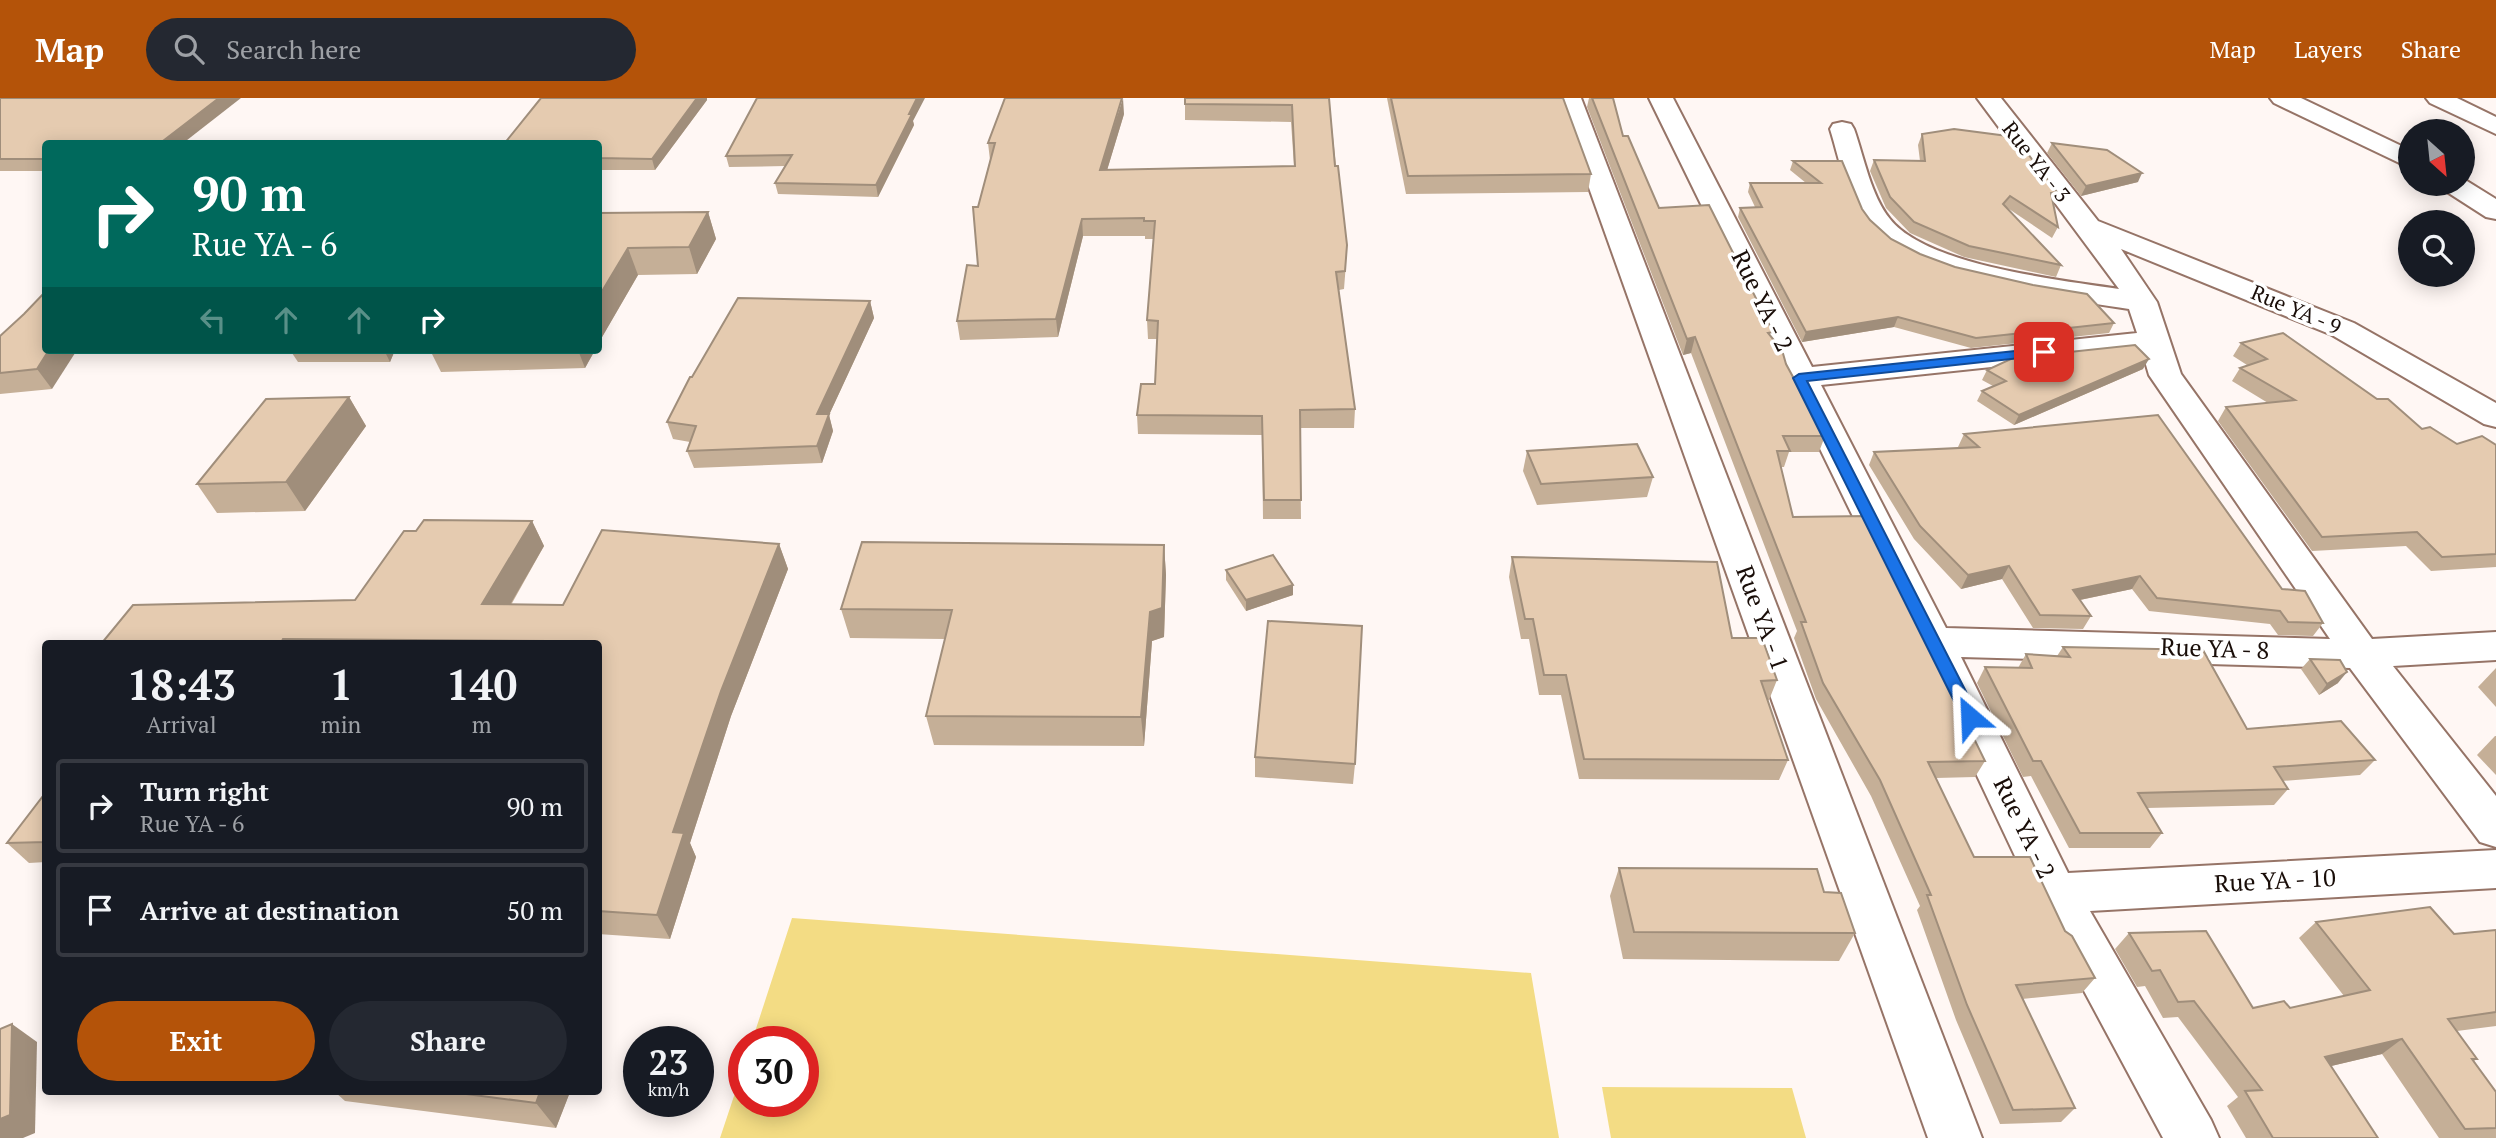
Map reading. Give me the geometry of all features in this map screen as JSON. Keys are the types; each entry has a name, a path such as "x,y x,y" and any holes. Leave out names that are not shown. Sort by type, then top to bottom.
{"street":[{"name":"Rue YA - 1","path":"1569,98 1955,1138"},
{"name":"Rue YA - 2","path":"1661,98 1799,378 1934,642 2055,892 2192,1138"},
{"name":"Rue YA - 3","path":"1989,98 2116,262 2142,302 2152,341 2165,375 2361,654 2496,829"},
{"path":"2282,98 2398,154"},
{"path":"2438,98 2496,127"},
{"path":"1842,130 1880,225 1894,238 1952,265 2142,302"},
{"path":"2472,196 2496,211"},
{"name":"Rue YA - 9","path":"2085,225 2343,329 2496,418"},
{"path":"1799,378 2152,341"},
{"name":"Rue YA - 8","path":"1934,642 2361,654 2496,646"},
{"name":"Rue YA - 10","path":"2055,892 2496,869"}],"shaded area":[{"path":"792,918 1531,973 1559,1138 720,1138 728,1114 728,1117 819,1117 819,1026 757,1026"},
{"path":"1602,1087 1792,1088 1806,1138 1611,1138"}],"building":[{"path":"0,98 219,98 164,140 42,140 42,159 0,159"},
{"path":"541,98 697,98 652,159 602,158 602,140 507,140"},
{"path":"757,98 917,98 909,114 912,114 876,185 775,183 792,155 726,156"},
{"path":"1005,98 1122,98 1100,170 1295,166 1292,105 1185,104 1185,98 1329,98 1335,166 1338,166 1347,245 1345,271 1336,272 1355,409 1300,410 1301,500 1264,500 1262,416 1137,415 1141,384 1155,384 1158,321 1147,320 1155,221 1144,221 1144,218 1082,219 1056,319 957,321 967,265 978,266 973,207 978,207 995,143 988,143"},
{"path":"1391,98 1563,98 1591,174 1408,176"},
{"path":"1592,98 1613,98 1623,136 1628,136 1659,208 1709,205 1773,332 1768,333 1782,350 1786,364 1825,436 1783,436 1790,451 1777,451 1793,517 1865,516 1985,761 1928,762 1974,857 2030,857 2065,931 2072,936 2095,978 2016,985 2075,1108 2013,1110 1967,1005 1927,895 1931,895 1880,780 1823,683 1801,622 1806,622 1695,337 1687,339"},
{"path":"1954,129 2015,137 2057,192 2051,193 2058,227 2010,196 2003,204 2061,265 1969,246 1914,222 1890,197 1874,160 1925,161 1922,134"},
{"path":"2052,143 2107,150 2142,173 2086,186"},
{"path":"1793,161 1842,161 1862,209 1870,220 1891,239 1920,254 1955,267 2087,294 2114,323 1976,338 1898,317 1806,332 1740,208 1762,207 1750,183 1821,183"},
{"path":"708,212 689,247 628,248 602,291 602,213"},
{"path":"42,295 42,354 46,354 37,369 0,373 0,336"},
{"path":"738,298 870,301 817,414 829,414 817,446 687,451 696,426 667,422 690,377"},
{"path":"2283,333 2377,399 2388,399 2422,429 2430,427 2457,444 2482,436 2496,445 2496,554 2442,557 2417,532 2322,537 2226,407 2295,400 2240,368 2267,359 2241,343"},
{"path":"2135,345 2149,359 2019,415 1982,391 2006,381 1987,370 2013,358"},
{"path":"349,397 286,482 197,484 266,399"},
{"path":"2158,415 2282,589 2305,591 2323,623 2288,622 2280,611 2157,598 2140,576 2073,590 2091,616 2040,615 2009,566 1968,575 1920,526 1874,452 1979,447 1964,434"},
{"path":"1637,444 1653,477 1541,484 1527,451"},
{"path":"424,520 532,521 482,604 563,605 602,530 779,544 721,691 673,832 684,833 657,915 602,911 602,640 104,640 133,605 355,600 404,531 416,531"},
{"path":"862,542 1164,545 1162,608 1150,612 1141,717 926,716 952,610 841,609"},
{"path":"1273,555 1293,585 1246,600 1226,570"},
{"path":"1512,557 1717,562 1732,638 1762,638 1777,680 1761,681 1788,760 1584,759 1566,675 1544,675 1533,619 1525,619"},
{"path":"1268,621 1362,626 1355,764 1255,757"},
{"path":"2063,647 2203,650 2247,729 2341,721 2375,760 2274,767 2288,789 2138,793 2162,833 2080,833 2041,761 2033,761 1985,667 2032,668 2026,654 2070,657"},
{"path":"2310,659 2340,660 2347,672 2327,684"},
{"path":"42,797 42,842 7,843"},
{"path":"1619,868 1817,869 1824,892 1841,893 1855,933 1634,932"},
{"path":"2430,907 2454,934 2496,930 2496,1012 2448,1019 2477,1059 2472,1059 2496,1092 2496,1128 2465,1129 2402,1039 2325,1057 2378,1138 2273,1138 2245,1091 2262,1090 2194,1001 2178,1002 2160,970 2152,971 2129,933 2206,931 2253,1008 2284,1001 2290,1008 2370,990 2316,922"},
{"path":"12,1024 10,1115 0,1119 0,1029"},
{"path":"474,1095 539,1095 536,1103"}],"route":[{"path":"1970,717 1799,378 2044,352"}]}
